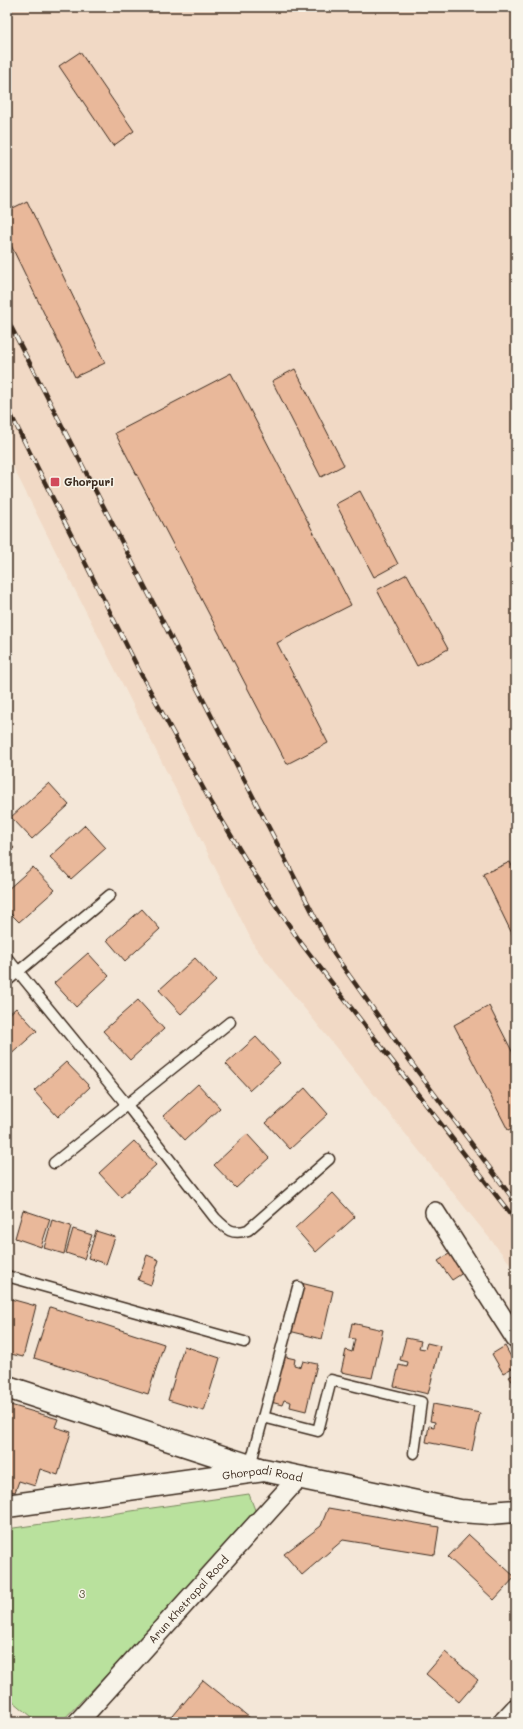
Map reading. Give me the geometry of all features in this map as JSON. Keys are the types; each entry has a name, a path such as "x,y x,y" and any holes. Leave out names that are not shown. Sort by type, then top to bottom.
{"main road":[{"path":"7,1387 257,1468"},
{"name":"Ghorpadi Road","path":"7,1506 257,1468 460,1511 490,1513 516,1511"}],"street":[{"path":"435,1212 516,1339"},
{"name":"Arun Khetrapal Road","path":"78,1722 299,1477"},
{"path":"503,1722 516,1708"}],"lane":[{"path":"7,981 110,895"},
{"path":"7,958 127,1105 215,1218 226,1229 238,1233 248,1230 329,1159"},
{"path":"54,1163 230,1022"},
{"path":"7,1276 244,1342"},
{"path":"257,1468 263,1417 298,1287"},
{"path":"263,1417 318,1431 331,1380 421,1402 414,1453"}],"shaded area":[{"path":"7,7 516,7 516,1271 255,947 7,455"}],"green space":[{"name":"3","path":"249,1494 258,1518 61,1722 38,1722 7,1696 7,1529"}],"building":[{"path":"80,52 134,131 113,146 59,66"},
{"path":"27,201 105,363 75,377 7,237 7,211"},
{"path":"295,369 344,465 321,477 272,381"},
{"path":"231,373 351,605 277,643 328,743 287,764 115,433"},
{"path":"360,491 398,564 374,577 336,504"},
{"path":"407,574 448,649 417,666 377,590"},
{"path":"49,783 69,805 32,839 11,817"},
{"path":"85,825 106,848 71,879 50,857"},
{"path":"7,840 14,848 7,854"},
{"path":"510,862 516,874 516,942 483,874"},
{"path":"33,867 55,890 19,922 7,910 7,890"},
{"path":"142,909 160,929 125,961 107,940"},
{"path":"88,953 109,976 76,1007 54,983"},
{"path":"195,958 216,981 181,1014 159,990"},
{"path":"138,1000 164,1029 130,1060 103,1031"},
{"path":"489,1006 516,1059 516,1126 508,1130 454,1025"},
{"path":"16,1008 37,1031 7,1058 7,1016"},
{"path":"256,1037 280,1063 250,1090 226,1064"},
{"path":"66,1062 90,1087 58,1117 34,1091"},
{"path":"198,1084 220,1108 185,1140 163,1116"},
{"path":"305,1088 328,1114 290,1149 266,1123"},
{"path":"247,1134 269,1158 236,1188 214,1165"},
{"path":"134,1141 156,1165 121,1197 99,1173"},
{"path":"333,1193 355,1217 316,1252 295,1228"},
{"path":"23,1210 50,1219 41,1247 15,1238"},
{"path":"52,1220 71,1226 64,1254 44,1248"},
{"path":"73,1229 92,1235 84,1259 66,1253"},
{"path":"96,1231 115,1237 106,1264 88,1258"},
{"path":"452,1252 466,1271 452,1280 438,1261"},
{"path":"147,1255 159,1260 151,1285 138,1280"},
{"path":"301,1283 333,1291 322,1339 289,1331"},
{"path":"7,1298 36,1306 23,1357 7,1353"},
{"path":"50,1307 164,1344 148,1394 34,1358"},
{"path":"352,1323 383,1330 372,1378 341,1372 346,1350 352,1352 355,1339 349,1338"},
{"path":"406,1338 421,1341 419,1348 425,1349 427,1343 440,1346 428,1394 394,1386 399,1365 407,1367 408,1362 400,1360"},
{"path":"184,1346 220,1358 204,1411 168,1400"},
{"path":"505,1346 516,1366 503,1373 492,1354"},
{"path":"282,1356 295,1359 294,1365 301,1367 303,1361 317,1364 306,1411 290,1407 291,1402 284,1400 282,1405 271,1402"},
{"path":"516,1373 516,1385 515,1385 509,1377"},
{"path":"7,1404 58,1419 55,1427 71,1432 58,1475 40,1469 35,1486 19,1481 15,1492 7,1490"},
{"path":"433,1404 480,1413 472,1451 426,1442 429,1426 434,1427 435,1422 430,1421"},
{"path":"328,1508 439,1527 435,1555 343,1540 302,1575 284,1554 321,1526"},
{"path":"469,1535 515,1577 494,1600 448,1557"},
{"path":"445,1652 478,1680 459,1702 426,1674"},
{"path":"203,1680 255,1722 168,1722"}],"railway":[{"path":"7,319 334,954 418,1072 516,1203"},
{"path":"7,407 141,674 208,797 250,867 301,943 516,1221"}],"place":[{"name":"Ghorpuri","path":"55,482"}]}
